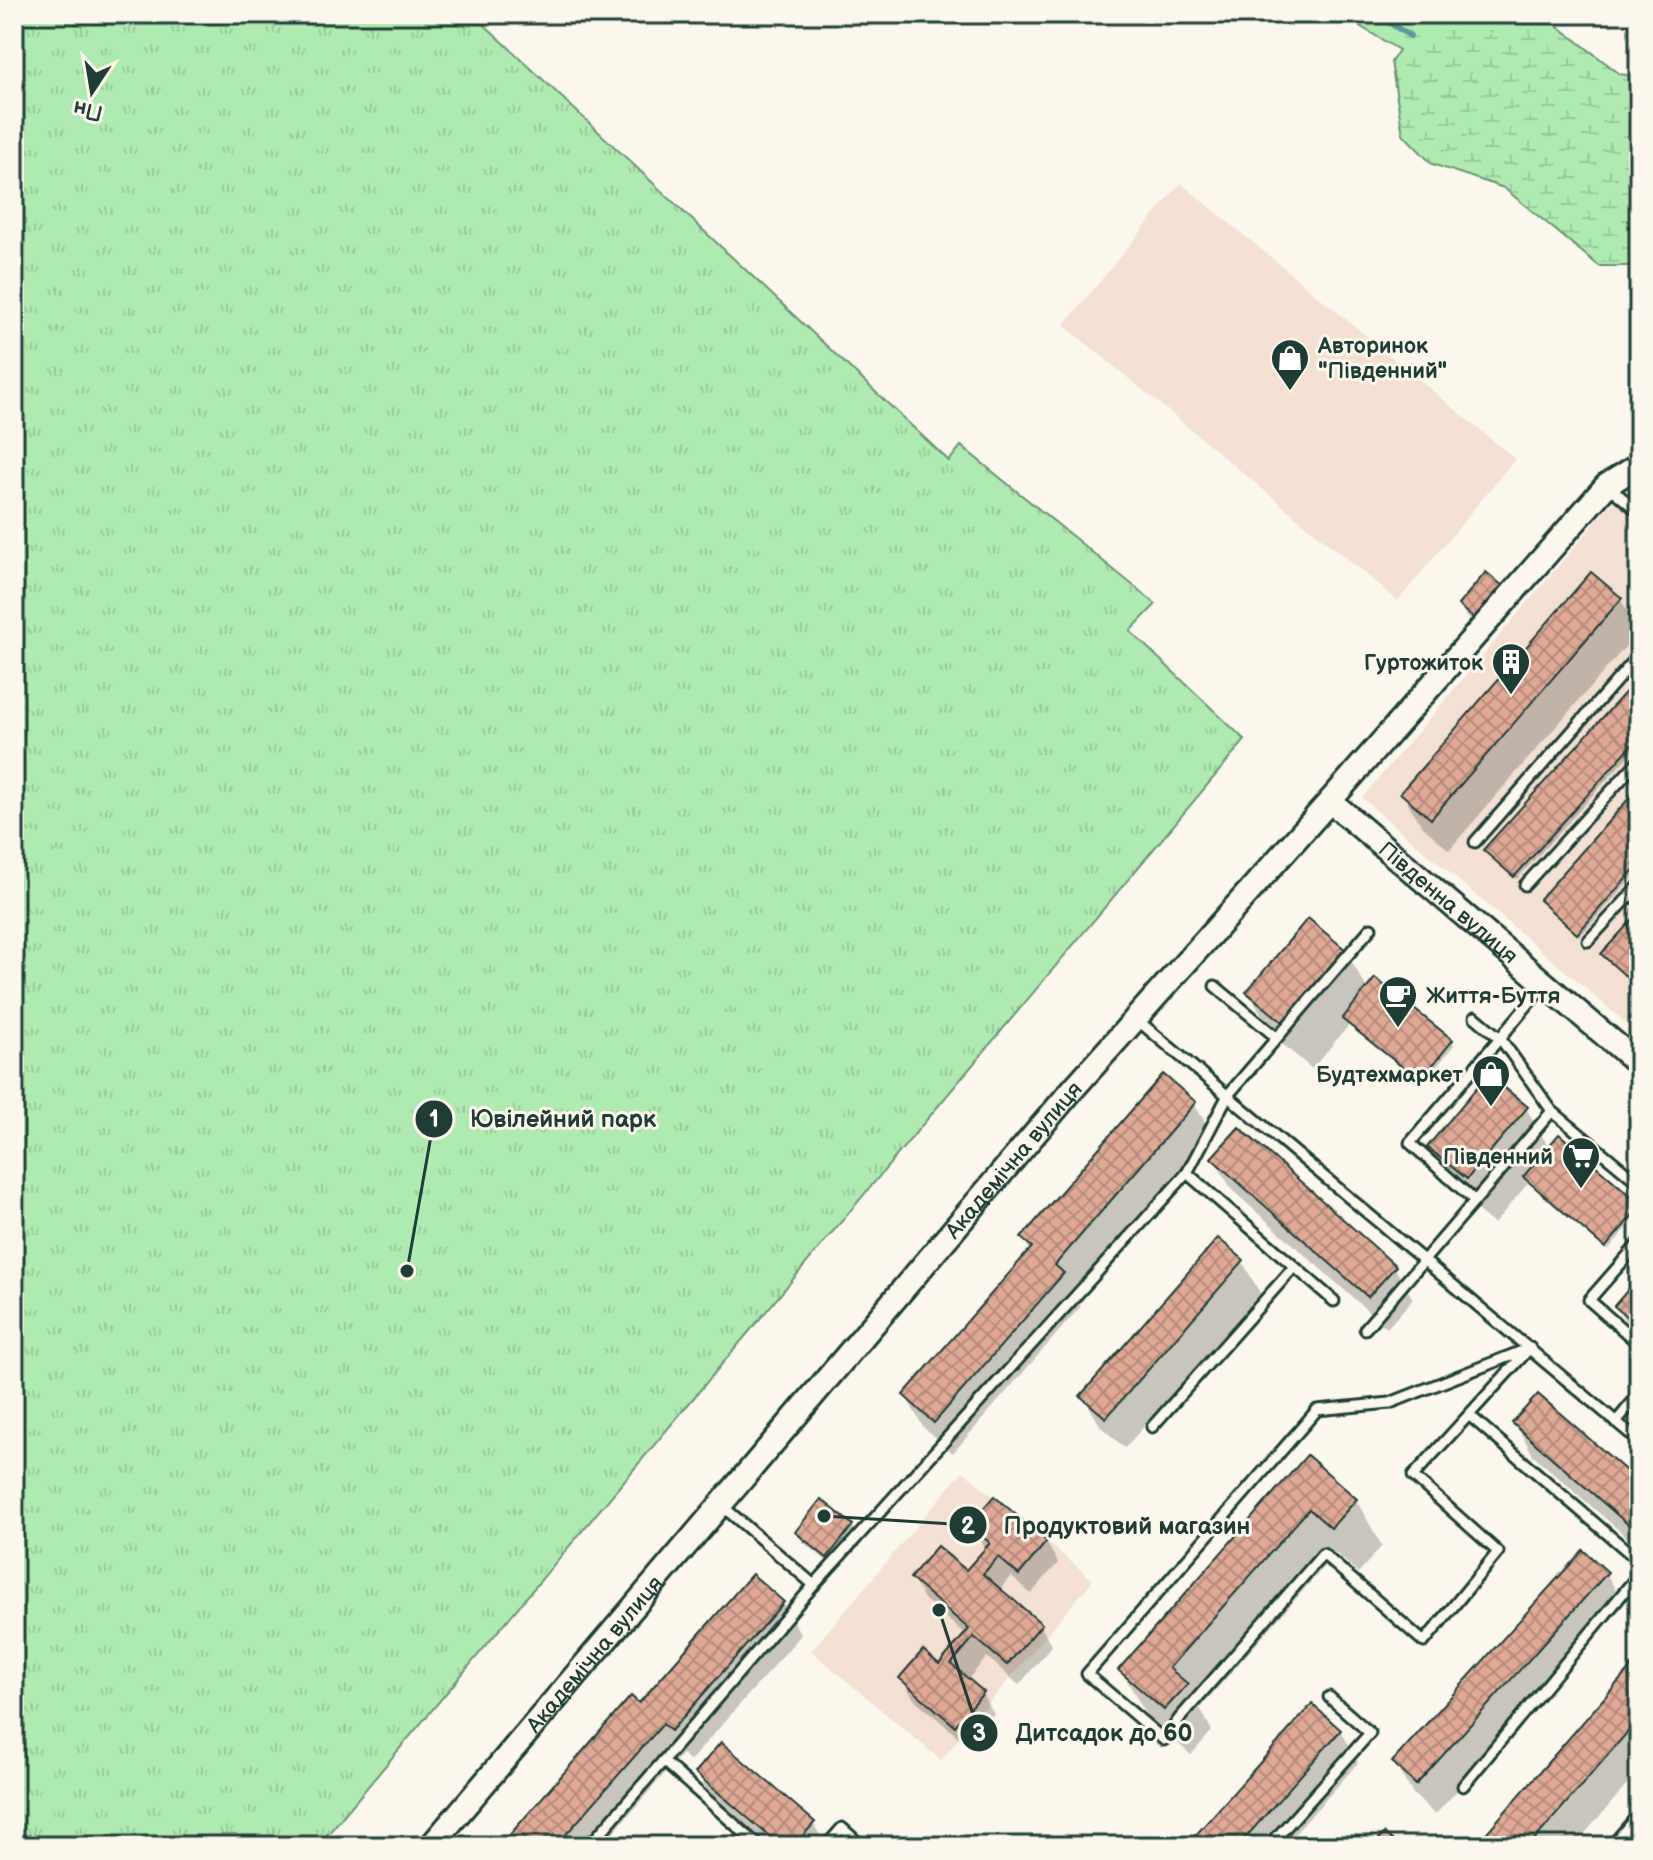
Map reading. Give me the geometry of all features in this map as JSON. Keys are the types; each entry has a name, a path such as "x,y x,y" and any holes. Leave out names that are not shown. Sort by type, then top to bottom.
{"street":[{"name":"Академічна вулиця","path":"431,1846 1072,1090 1607,485 1639,465"},
{"name":"Південна вулиця","path":"1330,801 1639,1064"},
{"path":"1620,1846 1639,1824"}],"lane":[{"path":"1607,485 1639,512"},
{"path":"1475,842 1639,655"},
{"path":"1525,885 1639,760"},
{"path":"1588,941 1639,886"},
{"path":"589,1846 814,1585 1187,1173 1228,1095 1371,928"},
{"path":"1474,1200 1410,1143 1545,984"},
{"path":"1215,986 1276,1037"},
{"path":"1475,1017 1500,1038 1552,1111 1639,1183"},
{"path":"1135,1018 1639,1441"},
{"path":"1365,1329 1552,1111"},
{"path":"1187,1173 1334,1301"},
{"path":"1639,1243 1589,1300 1639,1344"},
{"path":"1152,1427 1294,1267"},
{"path":"1530,1348 1413,1476 1498,1552 1424,1642 1323,1554 1164,1740 1087,1674 1317,1410 1390,1403 1530,1348"},
{"path":"1616,1422 1639,1394"},
{"path":"1469,1415 1639,1561"},
{"path":"720,1504 814,1585"},
{"path":"1463,1786 1639,1574"},
{"path":"1269,1846 1370,1733 1329,1697"},
{"path":"663,1761 759,1846"},
{"path":"826,1846 842,1828 862,1846"}],"shaded area":[{"name":"Авторинок \"Південний\"","path":"1181,183 1515,459 1398,601 1064,325"},
{"path":"1639,477 1639,1034 1362,798 1631,480"},
{"path":"963,1471 1093,1580 941,1760 811,1651"}],"green space":[{"path":"14,14 473,14 949,461 961,446 1156,604 1130,631 1245,740 318,1846 14,1846"},
{"path":"1340,14 1529,14 1555,24 1620,74 1639,77 1639,266 1599,266 1504,188 1432,164 1403,134 1391,62 1399,50"}],"building":[{"path":"1486,572 1509,591 1480,624 1458,605"},
{"name":"Гуртожиток","path":"1591,572 1622,598 1431,819 1400,793"},
{"path":"1639,677 1639,737 1514,877 1483,850"},
{"path":"1639,787 1639,864 1577,934 1539,900"},
{"path":"1639,912 1639,988 1601,954"},
{"path":"1308,918 1347,951 1285,1024 1246,992"},
{"name":"Життя-Буття","path":"1375,978 1453,1040 1420,1081 1342,1019"},
{"path":"1163,1074 1196,1102 1055,1265 1064,1273 934,1423 903,1395 1032,1247 1021,1238"},
{"path":"1488,1074 1528,1107 1467,1179 1427,1147"},
{"path":"1239,1127 1396,1266 1368,1297 1211,1158"},
{"name":"Південний","path":"1559,1134 1639,1203 1639,1208 1605,1248 1523,1177"},
{"path":"1218,1238 1244,1260 1106,1418 1080,1396"},
{"path":"1639,1277 1639,1327 1614,1306"},
{"path":"1538,1394 1639,1482 1639,1534 1512,1423"},
{"path":"1307,1455 1357,1499 1331,1528 1309,1509 1169,1668 1188,1684 1164,1710 1118,1670"},
{"path":"994,1496 1047,1541 1019,1575 998,1557 983,1574 1042,1624 1007,1665 974,1637 951,1664 984,1692 955,1726 899,1678 923,1650 939,1664 969,1629 910,1578 937,1546 966,1570 990,1543 969,1525"},
{"path":"821,1499 853,1525 827,1558 795,1532"},
{"path":"1583,1550 1608,1572 1416,1785 1392,1762"},
{"path":"752,1574 784,1602 671,1731 663,1724 556,1846 500,1846 631,1696 639,1703"},
{"path":"1639,1658 1639,1719 1529,1846 1475,1846"},
{"path":"1312,1704 1341,1730 1238,1846 1186,1846"},
{"path":"721,1742 815,1822 794,1846 781,1846 695,1773"},
{"path":"1384,1833 1399,1846 1373,1846"}],"waterway":[{"path":"1376,14 1410,36"}],"place":[{"name":"Авторинок \"Південний\"","path":"1290,392"},
{"name":"Гуртожиток","path":"1511,696"},
{"name":"Життя-Буття","path":"1398,1029"},
{"name":"Будтехмаркет","path":"1491,1108"},
{"name":"Південний","path":"1581,1190"},
{"name":"Ювілейний парк","path":"407,1271"},
{"name":"Продуктовий магазин","path":"824,1516"},
{"name":"Дитсадок до 60","path":"939,1610"}]}
